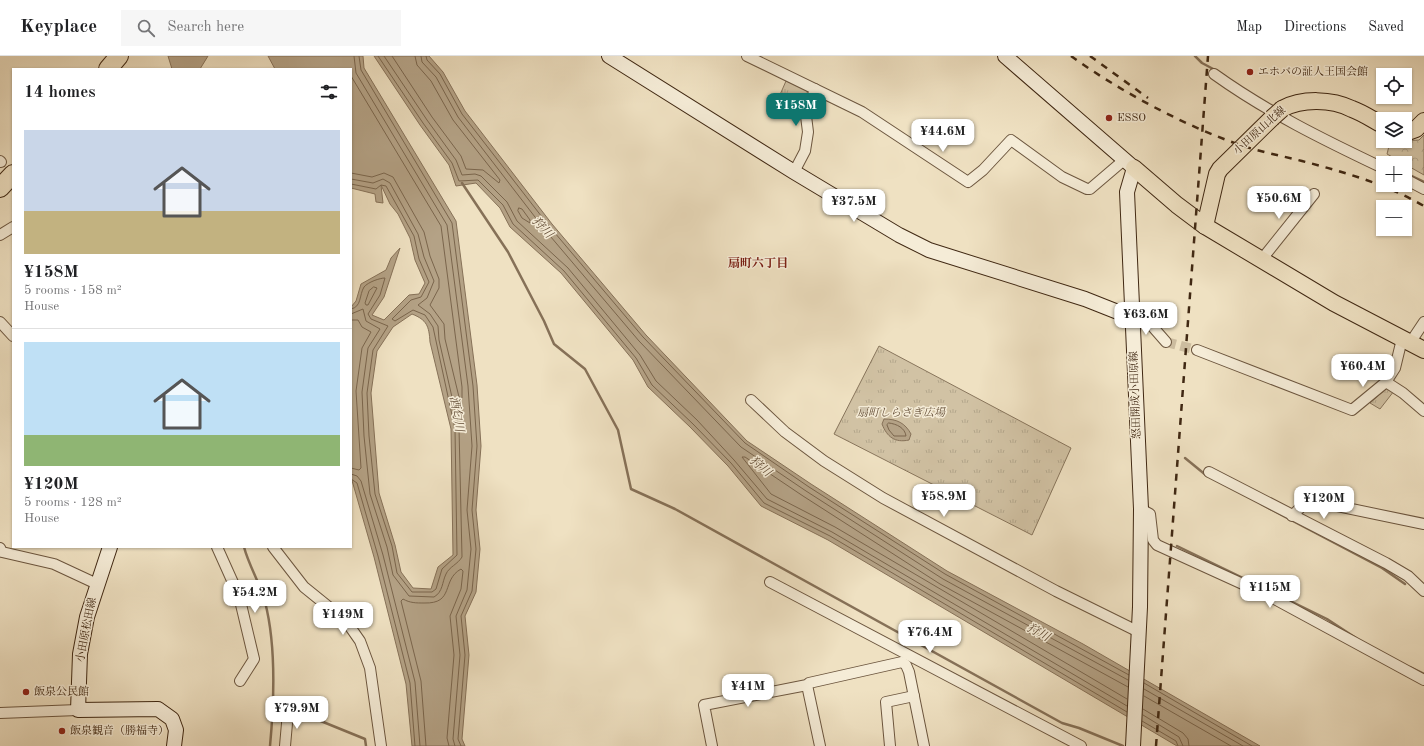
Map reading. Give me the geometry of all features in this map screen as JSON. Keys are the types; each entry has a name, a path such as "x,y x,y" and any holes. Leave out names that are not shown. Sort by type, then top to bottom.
{"highway":[{"path":"109,68 119,56"}],"main road":[{"path":"610,56 794,172 899,235 929,250 1085,299 1133,318"},
{"path":"1004,56 1177,205 1205,226 1334,303 1412,344"},
{"name":"小田原山北線","path":"1205,226 1217,174 1220,169 1277,114 1297,102 1333,103 1353,109 1376,121"},
{"path":"1412,131 1416,130 1424,121"},
{"name":"怒田開成小田原線","path":"1129,164 1127,192 1141,509 1139,636 1133,746"},
{"name":"小田原松田線","path":"78,710 80,654 97,584 110,548"},
{"path":"78,710 158,709 172,719 176,730 174,746"}],"street":[{"path":"747,56 862,112 968,182 983,170 1011,140 1062,177 1087,189 1090,189 1129,164"},
{"path":"1214,74 1248,99 1308,132 1376,165"},
{"path":"794,172 805,151 808,132 806,116 814,89"},
{"path":"1412,183 1424,189"},
{"path":"1262,260 1314,194"},
{"path":"0,235 12,228"},
{"path":"1133,318 1152,326 1166,342"},
{"path":"0,322 12,335"},
{"path":"1197,350 1352,410 1386,382 1412,344 1424,322"},
{"path":"1386,382 1403,392 1424,411"},
{"path":"751,400 785,432 824,461 883,498 1139,636"},
{"path":"1209,472 1386,563 1408,576 1424,591"},
{"path":"1292,516 1308,500 1424,524"},
{"path":"1141,509 1150,514 1153,540 1157,545 1269,596 1424,680"},
{"path":"0,548 2,552 54,564 97,584"},
{"path":"217,548 239,596 254,659 240,681"},
{"path":"274,548 304,587 346,621 360,641 370,668 381,746"},
{"path":"770,582 909,661 1081,746"},
{"path":"712,746 704,705 807,685 809,683 909,661"},
{"path":"909,661 924,746"},
{"path":"807,685 820,746"},
{"path":"890,746 886,702 914,696"},
{"path":"0,713 78,710"},
{"path":"285,746 288,712"}],"green space":[{"path":"786,81 813,91 809,113 779,97"},
{"path":"1424,135 1424,175 1412,168 1412,156 1391,156 1387,154 1388,148 1412,148 1412,140 1419,140"},
{"name":"扇町しらさぎ広場","path":"879,346 1071,448 1032,535 834,434"},
{"path":"1389,386 1394,391 1380,409 1370,403"}],"water":[{"path":"168,56 208,56 201,68 172,68"},
{"name":"酒匂川","path":"268,56 363,56 364,68 456,221 477,385 481,446 476,510 480,549 476,592 465,616 469,655 462,739 465,746 412,746 406,684 374,557 352,480 352,306 356,301 361,284 386,270 391,258 400,248 384,297 372,315 384,320 409,295 419,294 425,283 415,260 410,238 398,214 390,204 381,185 383,203 376,202 375,194 352,188 352,68 274,68","holes":["412,314 421,319 428,328 451,429 453,555 438,567 431,589 413,588 401,572 395,545 379,493 371,393 377,351 393,327"]},
{"name":"狩川","path":"374,56 429,56 443,72 465,111 552,224 646,335 747,441 947,571 1083,644 1260,746 1177,746 828,540 761,506 728,466 648,387 633,360 561,273 510,227 500,208 476,183 456,186 449,165 420,125"},
{"path":"884,419 897,421 903,424 911,434 909,440 900,441 889,436 882,424"}],"waterway":[{"path":"1195,56 1202,63 1217,71"},
{"path":"1412,176 1424,182"},
{"path":"462,183 508,252 544,321 554,344 585,369 618,430 631,489 675,509 1062,723 1079,728 1123,746"},
{"path":"1185,458 1207,476"},
{"path":"1261,504 1382,568 1405,584"},
{"path":"1177,546 1327,619 1356,638"},
{"path":"244,548 265,602 269,618 273,674 270,746"},
{"path":"1410,667 1424,674"},
{"path":"274,702 365,739 366,746"}],"tunnel":[{"path":"1166,342 1197,350"}],"railway":[{"path":"1071,56 1132,95 1199,129 1243,146 1318,165 1364,179 1395,191 1424,206"},
{"path":"1090,56 1148,98"},
{"path":"1156,746 1208,56"}],"place":[{"name":"エホバの証人王国会館","path":"1250,72"},
{"name":"ESSO","path":"1109,118"},
{"name":"飯泉公民館","path":"26,692"},
{"name":"飯泉観音（勝福寺）","path":"62,731"}],"district":[{"name":"扇町六丁目","path":"758,264"}]}
